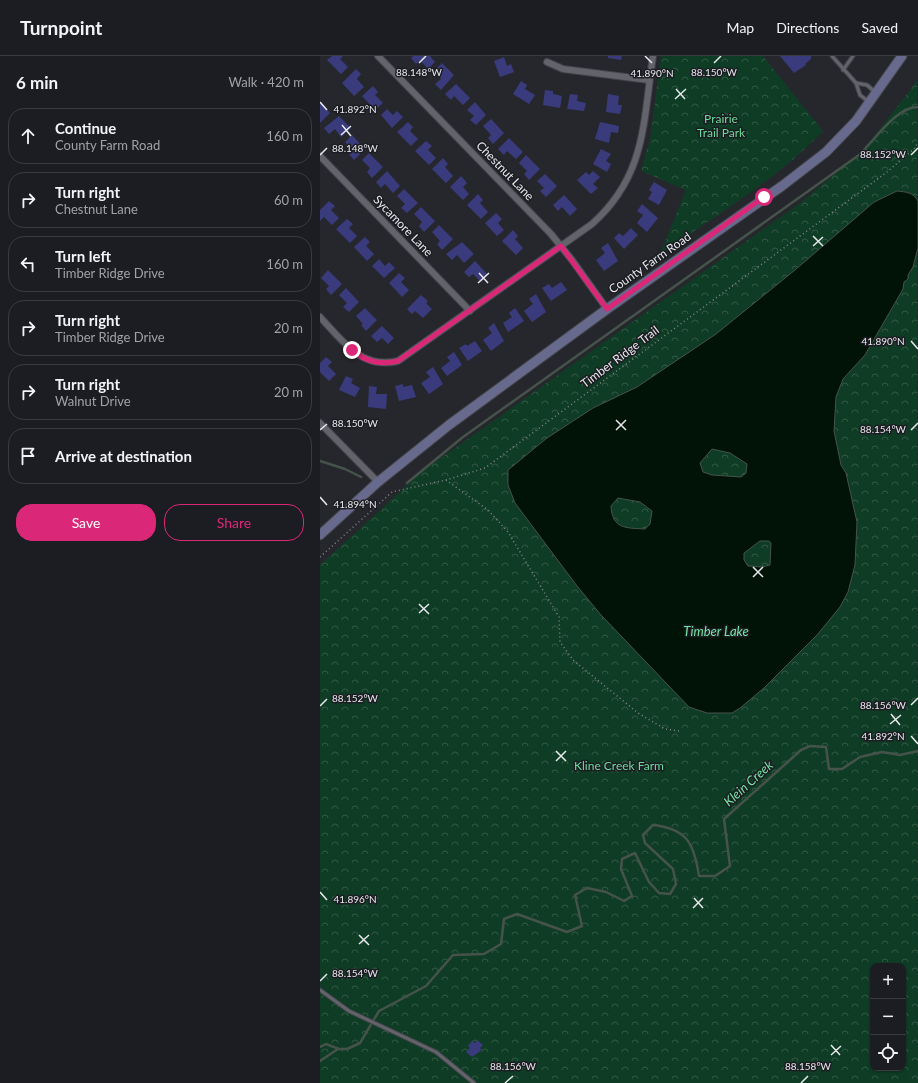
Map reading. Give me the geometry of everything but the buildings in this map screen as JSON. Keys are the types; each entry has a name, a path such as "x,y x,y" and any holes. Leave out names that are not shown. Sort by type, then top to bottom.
{"main road":[{"name":"County Farm Road","path":"320,535 378,482 449,425 607,309 782,186 821,156 840,138 869,103 902,56"}],"street":[{"name":"Chestnut Lane","path":"378,56 561,246 607,309"},
{"path":"320,317 352,350 373,362 388,363 398,361 561,246 604,213 626,184 638,152 653,56"},
{"path":"547,62 563,69 649,80"},
{"name":"Sycamore Lane","path":"320,156 470,311"},
{"path":"320,423 378,482"}],"lane":[{"path":"832,56 856,83 860,95 869,103"},
{"path":"843,70 853,56"},
{"path":"856,83 867,85 876,93"},
{"path":"320,990 349,1011 436,1052 474,1083"}],"path":[{"name":"Timber Ridge Trail","path":"320,557 392,492 446,480 485,468 514,448 887,172 915,148 918,142"},
{"path":"446,480 488,510 508,532 559,617 560,642 573,660 638,714 665,729 680,731"}],"green space":[{"name":"Prairie Trail Park","path":"661,56 763,56 823,131 786,166 745,197 660,254 686,190 641,171 650,139"},
{"name":"Kline Creek Farm","path":"917,81 918,1083 320,1083 320,565 424,470 800,203 862,152"}],"water":[{"name":"Timber Lake","path":"897,191 909,193 916,198 918,201 918,248 913,267 908,275 908,279 904,282 903,289 865,355 843,379 836,397 834,431 841,465 846,473 857,522 855,565 848,592 840,607 817,635 764,688 740,708 732,713 707,713 689,707 601,615 577,586 515,503 508,485 508,470 547,438 593,408 637,387 716,334 795,270 874,202","holes":["712,449 730,453 747,464 746,473 741,477 712,475 703,472 700,463","618,498 640,502 652,511 650,524 645,529 621,526 614,519 611,506","760,541 769,541 771,543 770,565 762,567 748,566 744,560 744,553"]}],"waterway":[{"path":"407,483 463,437 859,155 886,125 902,112 910,108 918,107"},
{"path":"320,461 345,469 361,477"},
{"name":"Klein Creek","path":"320,1047 326,1044 339,1049 347,1049 360,1043 379,1011 426,986 453,955 484,954 501,944 504,919 517,914 567,932 582,926 575,895 587,888 606,892 624,901 632,896 621,869 622,859 635,853 649,882 659,893 670,894 676,884 673,869 645,843 643,835 653,825 665,827 682,834 695,855 699,876 715,876 730,866 724,819 801,750 810,746 826,747 829,769 842,769 860,757 882,752 900,755 918,751"},
{"path":"320,1061 338,1049"}],"route":[{"path":"352,350 365,359 373,362 388,363 398,361 561,246 607,309 764,197"}]}
